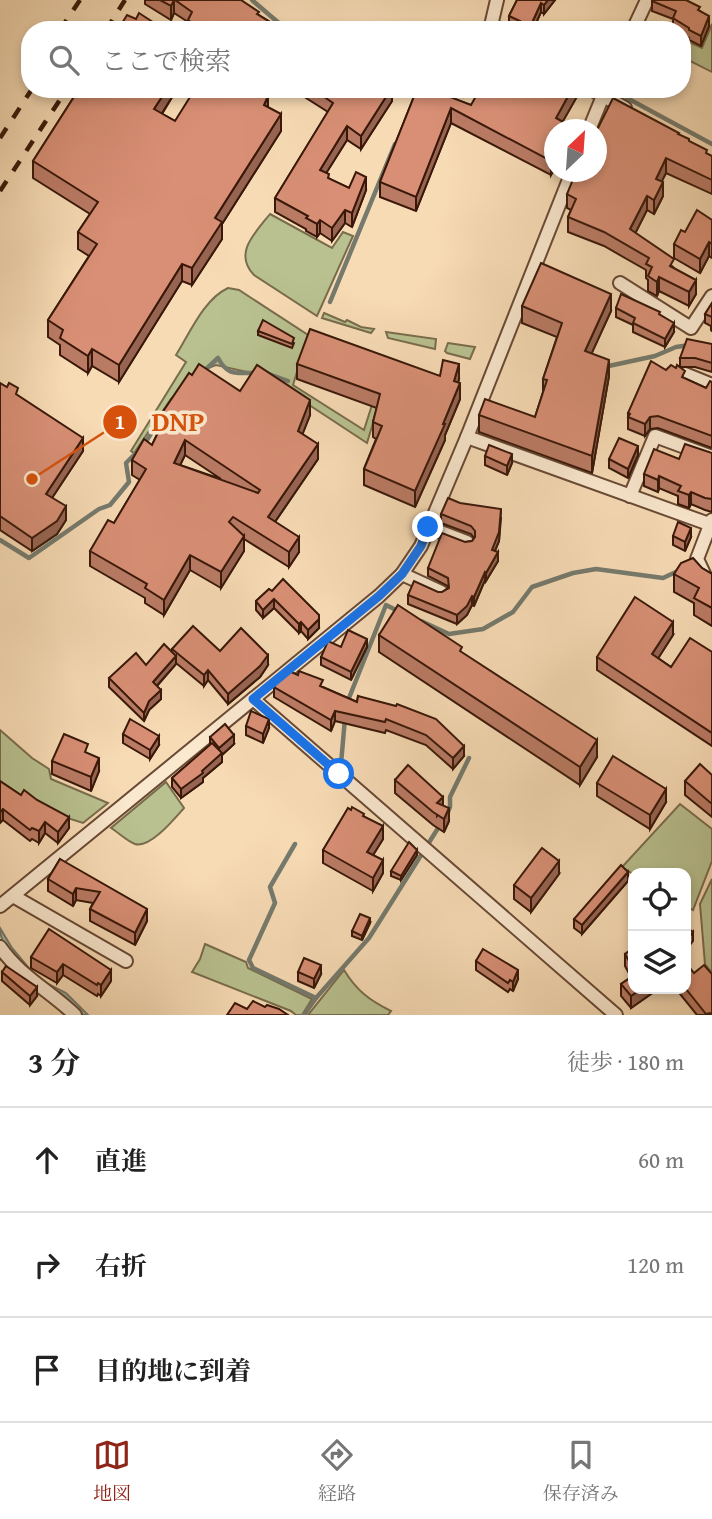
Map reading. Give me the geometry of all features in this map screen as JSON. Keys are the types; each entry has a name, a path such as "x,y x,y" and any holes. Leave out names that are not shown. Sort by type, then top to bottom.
{"street":[{"path":"492,21 497,0"},
{"path":"637,21 647,0"},
{"path":"592,119 598,98"},
{"path":"611,98 639,116"},
{"path":"0,906 379,596 402,574 421,546 568,182"},
{"path":"621,283 691,328 712,296"},
{"path":"685,374 712,386"},
{"path":"630,496 655,436 712,457"},
{"path":"467,437 711,522 697,559 706,578 712,581"},
{"path":"428,527 467,542"},
{"path":"402,574 441,593"},
{"path":"253,699 616,1015"},
{"path":"13,896 126,961"},
{"path":"0,947 9,961 28,979 62,1002 75,1015"}],"green space":[{"path":"712,24 712,72 691,62 691,43 702,48"},
{"path":"270,214 332,248 343,232 353,236 317,316 254,275 248,267 248,243"},
{"path":"228,288 239,290 308,335 293,385 364,430 385,364 391,362 442,377 388,373 367,443 265,376 216,365 203,370 171,399 134,453 131,451 186,362 176,355 204,309 219,293"},
{"path":"324,313 345,322 347,320 361,327 374,329 371,333 322,318"},
{"path":"386,332 436,339 435,349 388,338"},
{"path":"448,343 475,347 470,359 447,353 445,351"},
{"path":"0,730 49,769 51,779 108,803 83,823 36,808 0,792"},
{"path":"166,782 184,808 162,832 148,842 135,844 111,828"},
{"path":"680,804 712,829 712,861 693,910 691,868 628,868 628,871 622,867"},
{"path":"712,879 712,973 705,964 700,904"},
{"path":"205,944 246,962 248,968 312,999 302,1015 296,1015 192,972"},
{"path":"344,970 364,994 391,1011 388,1015 308,1015"}],"shaded area":[{"path":"0,928 32,972 44,982 66,993 88,1015 83,1015 66,997 44,983 24,968 7,949"}],"building":[{"path":"160,0 174,0 171,6"},
{"path":"175,0 241,0 268,21 189,21 192,12"},
{"path":"517,0 548,0 544,5 541,3 533,21 520,21 509,16"},
{"path":"686,0 700,7 698,10 709,16 701,36 691,31 691,21 678,21 673,18 676,11 652,1"},
{"path":"139,13 151,21 123,21 127,15 136,19"},
{"path":"73,98 161,98 154,109 175,121 189,98 267,98 264,105 281,114 215,218 222,222 192,268 182,264 119,365 92,349 88,356 60,338 63,330 48,320 97,244 78,232 98,202 33,161"},
{"path":"326,98 385,98 361,136 347,126 320,170 329,174 328,178 349,188 356,172 366,177 352,213 345,210 332,228 320,220 317,224 275,198 333,103"},
{"path":"413,98 453,98 471,105 475,98 567,98 556,118 558,119 544,119 544,157 451,108 416,197 380,182"},
{"path":"613,98 679,133 712,156 712,180 666,158 656,179 663,182 654,200 647,196 630,229 674,259 670,266 696,280 689,292 659,277 657,282 648,276 652,267 646,264 649,258 604,232 568,217 576,199 567,194 572,182 607,182 607,119 602,119"},
{"path":"697,210 712,220 712,244 709,242 700,259 674,244 681,230 685,232"},
{"path":"541,263 611,294 585,351 609,360 592,456 479,415 485,399 535,417 547,380 543,379 562,323 522,306"},
{"path":"621,294 660,312 659,314 674,323 665,339 633,323 635,318 616,308"},
{"path":"712,303 712,317 705,314"},
{"path":"263,320 294,338 292,344 258,331"},
{"path":"310,329 440,376 443,360 459,364 454,381 460,383 415,491 364,469 382,426 373,422 380,394 297,364"},
{"path":"687,339 712,344 712,363 695,358 680,358"},
{"path":"651,361 666,370 671,365 676,368 677,365 685,371 682,377 706,388 710,381 712,382 712,436 658,416 650,417 645,424 628,417"},
{"path":"199,364 240,391 257,365 310,400 298,431 318,444 268,517 299,537 289,552 233,517 229,522 244,536 221,572 190,555 164,600 145,588 147,584 90,551 108,520 114,523 146,469 132,460 144,439 152,445 166,416 162,413 189,373 192,375","holes":["185,440 260,490 258,493 174,463"]},
{"path":"0,383 7,387 9,383 18,388 16,394 83,438 46,494 66,506 57,521 32,538 0,516"},
{"path":"619,438 638,446 628,469 609,459"},
{"path":"685,444 712,453 712,499 678,491 681,486 659,476 658,480 644,474 654,449 679,459"},
{"path":"489,445 512,454 507,466 485,456"},
{"path":"448,498 460,503 501,509 499,532 492,550 498,552 474,597 472,596 467,606 457,615 408,595 414,581 438,592 449,588 448,578 428,568 442,533 465,542 472,541 475,537 471,526 441,514"},
{"path":"678,522 691,528 685,542 673,536"},
{"path":"693,558 712,574 712,608 694,598 699,588 674,574 681,563"},
{"path":"283,579 319,615 319,619 308,630 274,599 263,610 256,601 269,589 272,591"},
{"path":"635,597 673,622 652,654 671,667 690,638 712,652 712,733 597,657"},
{"path":"398,605 462,647 460,651 597,740 580,767 379,635"},
{"path":"193,626 220,651 241,628 268,655 260,666 228,694 208,670 204,675 172,649"},
{"path":"348,630 367,639 351,672 321,657 328,641 341,647"},
{"path":"164,644 176,656 153,682 161,690 149,701 144,713 109,678 136,653 146,665"},
{"path":"289,671 298,675 299,671 323,680 320,686 357,702 358,696 396,706 397,704 436,719 464,746 453,758 426,735 386,719 385,722 335,711 331,720 274,687"},
{"path":"251,711 269,719 263,734 246,726"},
{"path":"130,719 159,736 150,750 123,734"},
{"path":"225,724 234,735 219,748 210,737"},
{"path":"64,734 88,744 85,752 99,758 91,777 52,761"},
{"path":"212,743 222,753 202,771 203,773 181,789 172,778"},
{"path":"613,756 666,789 650,815 597,783"},
{"path":"700,764 712,775 712,804 685,781"},
{"path":"408,765 443,797 437,803 449,808 444,819 395,780"},
{"path":"0,781 21,795 24,790 69,817 58,832 45,822 39,831 32,828 30,830 3,809 0,812"},
{"path":"352,807 383,826 367,852 383,860 373,878 323,850 348,808 351,810"},
{"path":"409,842 417,850 401,876 391,871"},
{"path":"542,848 559,861 531,898 514,885"},
{"path":"60,859 147,909 135,933 90,909 100,892 76,888 73,894 48,879"},
{"path":"621,865 628,872 582,925 574,919"},
{"path":"360,914 370,918 362,936 352,931"},
{"path":"49,929 111,970 101,985 63,964 57,972 31,957"},
{"path":"483,949 518,970 513,982 510,980 508,983 476,961"},
{"path":"304,958 321,965 314,979 298,972"},
{"path":"704,965 712,974 712,1015 706,1014 690,994 691,969 694,973"},
{"path":"6,966 37,987 30,996 2,972"},
{"path":"628,979 628,992 621,984"},
{"path":"253,1001 265,1007 267,1005 279,1009 288,1015 227,1015 235,1003 247,1009"}],"waterway":[{"path":"252,0 276,21"},
{"path":"627,98 712,144"},
{"path":"330,302 395,144"},
{"path":"604,367 690,345"},
{"path":"203,372 218,358 230,371 257,373"},
{"path":"266,373 288,381"},
{"path":"144,445 163,414"},
{"path":"0,540 29,558 99,509 110,505 129,482 126,463 138,451"},
{"path":"421,621 449,634 483,629 513,612 532,587 573,573 596,569 663,578 678,571"},
{"path":"347,703 386,605 400,612"},
{"path":"341,764 345,718"},
{"path":"448,812 450,797 469,758"},
{"path":"316,998 369,938 440,825"},
{"path":"295,844 270,887 275,903 249,960 253,968 316,998 304,1015"}],"railway":[{"path":"66,21 80,0"},
{"path":"112,21 125,0"},
{"path":"0,138 26,98"},
{"path":"0,191 61,98"}],"place":[{"name":"DNP","path":"32,479"}],"route":[{"path":"339,774 253,699 402,574 421,546 428,527"}]}
